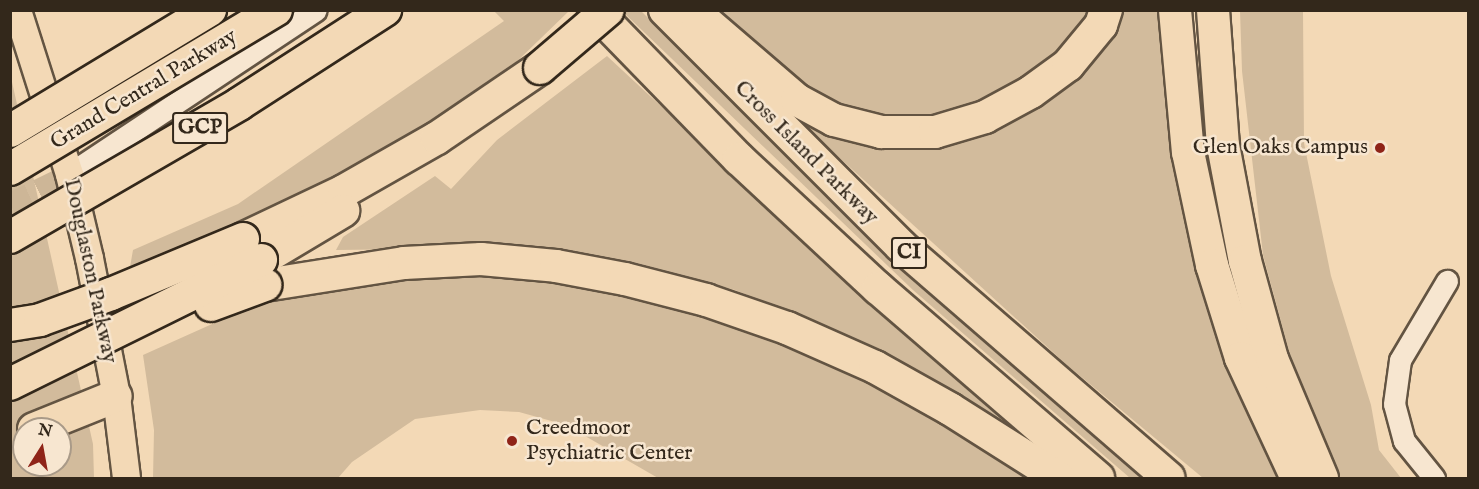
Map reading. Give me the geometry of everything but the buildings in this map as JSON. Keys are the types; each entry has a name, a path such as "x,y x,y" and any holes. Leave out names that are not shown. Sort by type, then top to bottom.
{"highway":[{"path":"10,131 210,10"},
{"name":"Grand Central Parkway","path":"10,169 276,10"},
{"name":"GCP","path":"10,237 239,104 385,10"},
{"name":"Cross Island Parkway","path":"594,10 739,159 878,288 1098,478"},
{"path":"10,386 256,262 394,177 540,68 608,10"},
{"name":"Cross Island Parkway","path":"665,10 901,246 1169,478"},
{"path":"692,10 796,100 834,120 881,132 935,132 985,117 1031,92 1068,65 1101,25 1106,10"},
{"path":"1175,10 1188,152 1212,265 1241,358 1298,478"},
{"path":"1213,10 1223,145 1245,261 1272,359 1322,478"},
{"path":"10,325 40,320 111,294 256,262 404,263 481,259 556,266 625,279 706,300 787,328 875,367 950,409 1059,478"},
{"path":"64,417 116,396"}],"main road":[{"name":"Douglaston Parkway","path":"17,10 69,174 116,396 126,478"}],"lane":[{"path":"69,174 316,10"},
{"path":"1434,478 1404,441 1394,404 1400,360 1447,281"}],"shaded area":[{"path":"566,10 568,12 475,102 378,160 233,227 130,267 133,250 238,204 504,21 494,11"},
{"path":"622,11 641,11 918,283 1143,478 1130,478 913,290"},
{"path":"709,11 1088,11 1075,36 1016,89 932,118 849,113 784,77"},
{"path":"1117,11 1162,11 1170,100 1287,478 1203,478 1067,365 787,110 993,130 1049,101 1103,47"},
{"path":"1240,11 1303,11 1304,143 1331,276 1371,405 1379,450 1401,478 1335,478 1292,362 1263,255 1242,71"},
{"path":"607,56 923,350 1028,440 1027,446 883,350 735,290 637,263 503,248 336,250 343,237 435,176 451,189 497,140"},
{"path":"10,73 93,444 94,478 11,478"},
{"path":"509,271 656,295 852,364 1044,478 658,478 566,425 519,412 480,410 415,419 352,462 338,478 153,478 154,430 143,355 250,307 352,282"}],"tunnel":[{"path":"10,203 69,174"}],"place":[{"name":"Glen Oaks Campus","path":"1380,148"},
{"name":"Creedmoor Psychiatric Center","path":"512,441"}]}
